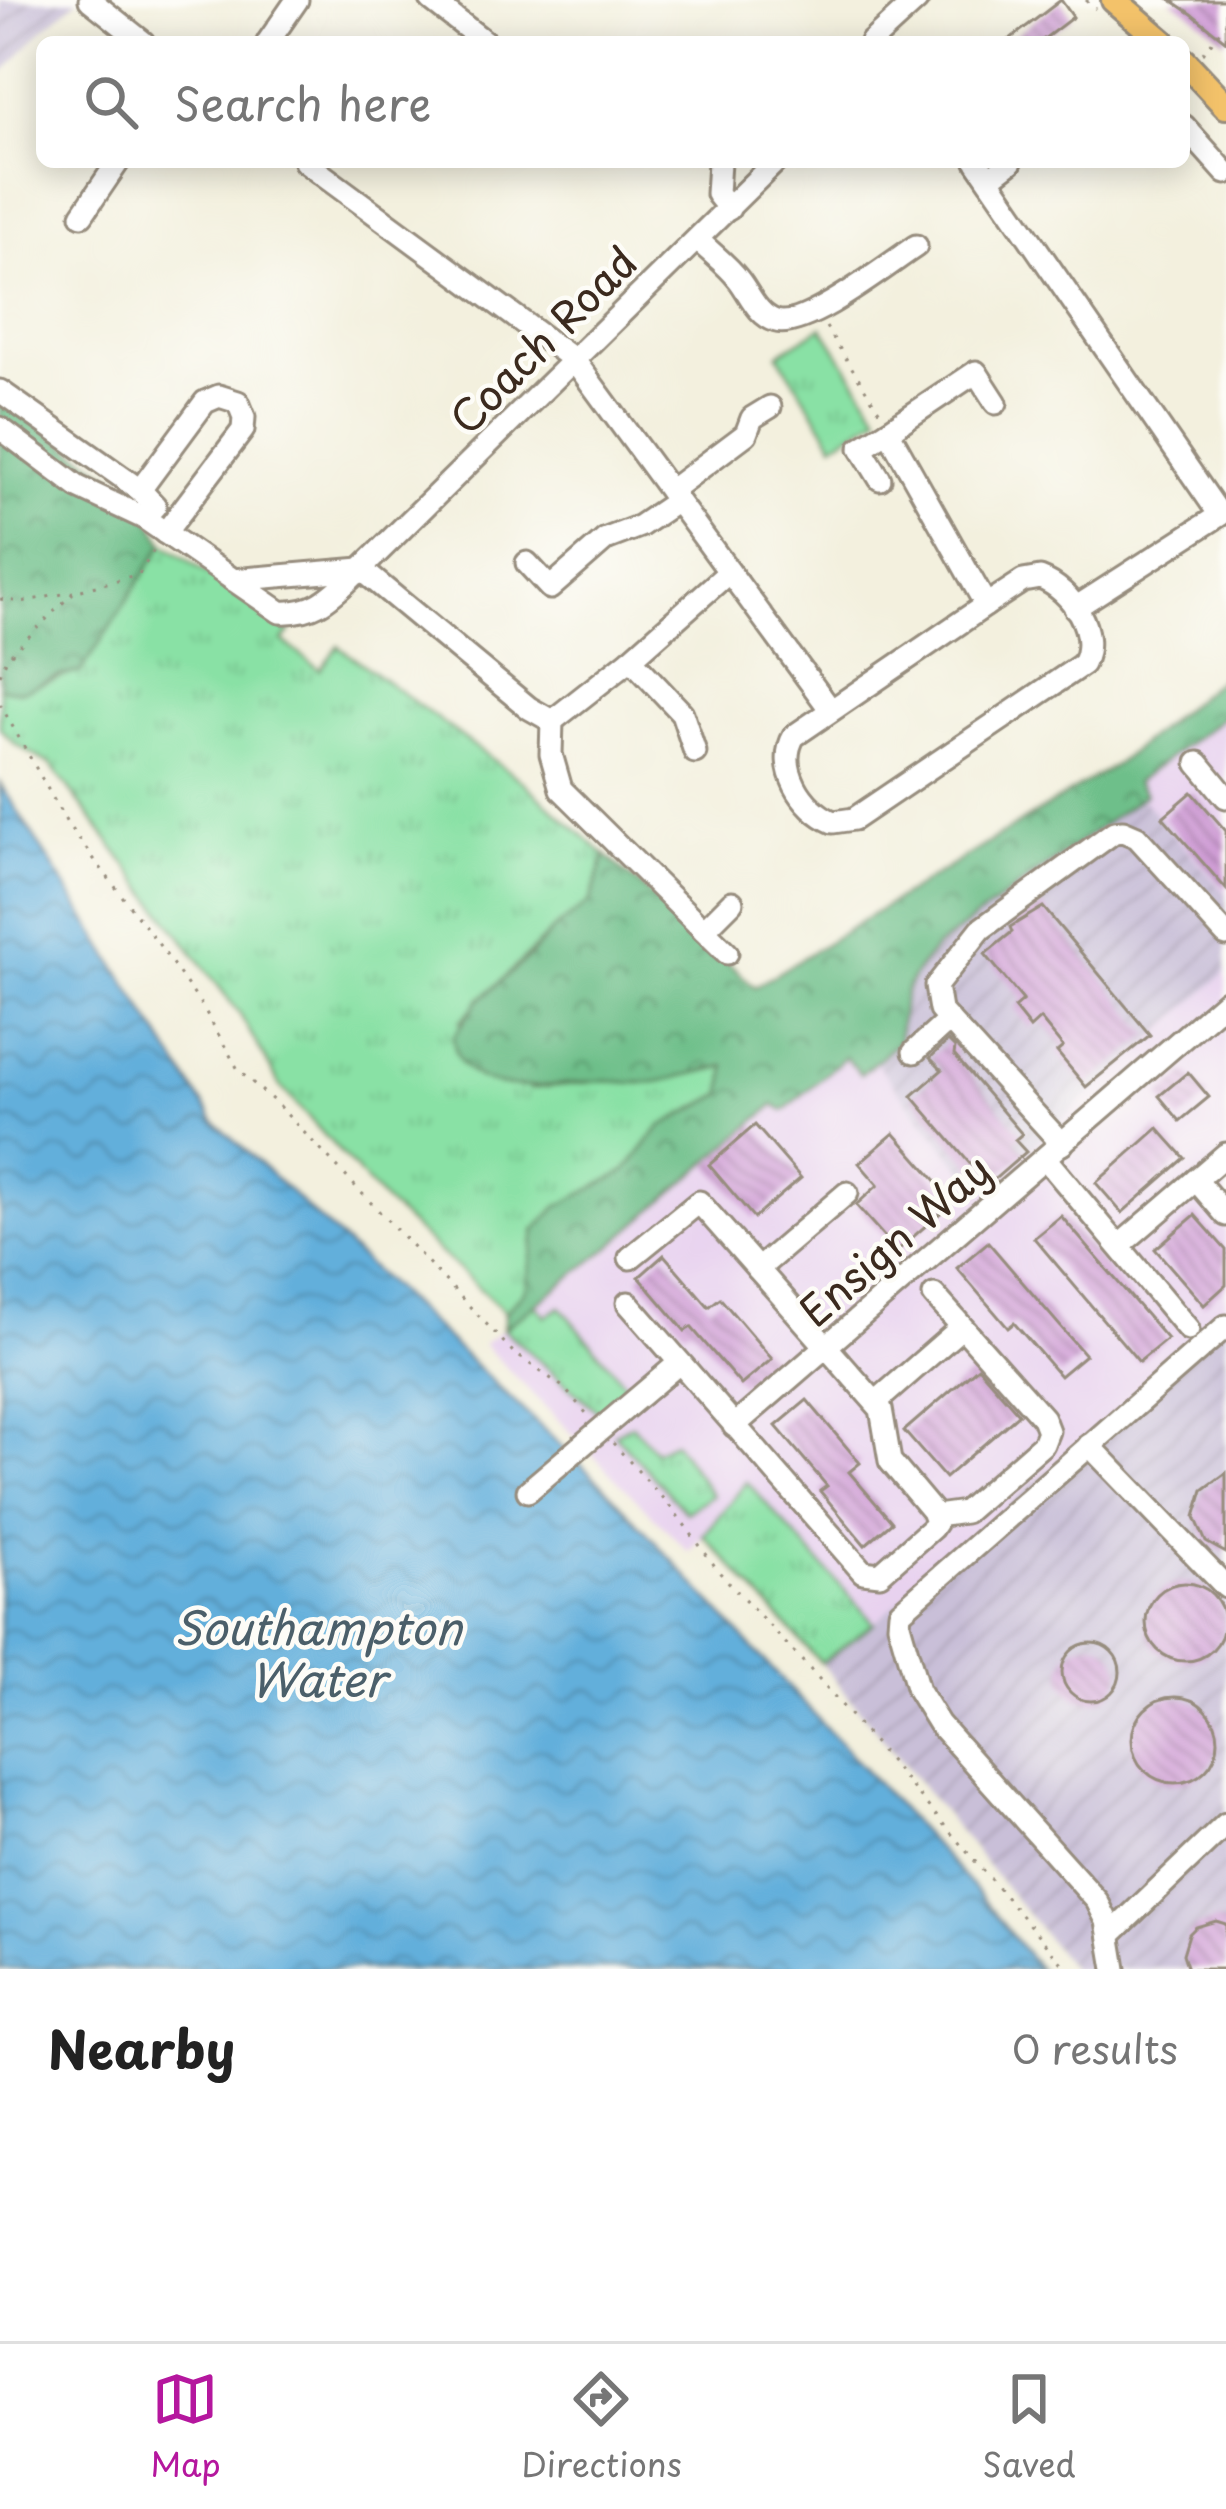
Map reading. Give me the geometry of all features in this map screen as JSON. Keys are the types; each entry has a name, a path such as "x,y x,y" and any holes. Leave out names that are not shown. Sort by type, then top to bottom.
{"main road":[{"path":"1114,0 1155,36"},
{"path":"1190,67 1226,106"}],"street":[{"path":"90,0 135,36"},
{"path":"272,36 296,0"},
{"path":"431,0 477,36"},
{"path":"879,36 916,0"},
{"path":"1190,133 1226,173"},
{"path":"82,215 114,168"},
{"path":"313,168 574,360 830,709"},
{"path":"719,168 717,194 729,209"},
{"name":"Coach Road","path":"233,580 280,612 301,613 320,605 769,168"},
{"path":"983,170 1223,513 1075,608"},
{"path":"698,241 737,278 758,308 777,322 796,321 916,246"},
{"path":"880,479 861,448 976,373 996,403"},
{"path":"0,391 140,490 155,506 144,518"},
{"path":"140,490 205,402 219,395 238,402 243,430 165,533"},
{"path":"526,563 550,588 606,539 640,526 746,434 752,418 770,407"},
{"path":"0,428 78,487 144,518 233,580 361,569 552,721"},
{"path":"890,430 986,605"},
{"path":"728,953 561,789 551,754 552,721 729,572"},
{"path":"1035,578 1057,587 1075,608 1090,640 1086,658 1079,668 854,818 828,820 815,811 793,779 787,758 794,736 986,605 1035,578"},
{"path":"631,658 682,713 695,752"},
{"path":"1198,763 1226,797"},
{"path":"1188,1329 940,1010 936,986 977,934 1114,832 1137,837 1226,935"},
{"path":"704,930 732,902"},
{"name":"Ensign Way","path":"734,1426 1226,1000"},
{"path":"914,1052 950,1020"},
{"path":"1120,1245 1226,1154"},
{"path":"1196,1180 1226,1215"},
{"path":"758,1269 847,1193"},
{"path":"630,1258 699,1202 876,1402 885,1416 890,1461 936,1516"},
{"path":"934,1295 1042,1418 1047,1437 965,1512 936,1516"},
{"path":"628,1303 867,1575 885,1570 932,1528 936,1516"},
{"path":"1115,1969 1110,1936 1097,1901 1032,1833 929,1709 918,1690 899,1618 908,1601 1226,1326"},
{"path":"876,1402 962,1327"},
{"path":"527,1491 680,1363"},
{"path":"1089,1445 1226,1588"},
{"path":"1110,1936 1226,1824"}],"path":[{"path":"1190,63 1226,23"},
{"path":"815,310 890,430"},
{"path":"0,598 21,602 139,574 165,533"},
{"path":"0,675 7,658 74,592"},
{"path":"0,704 68,825 168,956 239,1071 276,1103 514,1353 563,1387 595,1423"},
{"path":"611,1441 675,1512 720,1573 822,1682 1067,1969"}],"shaded area":[{"path":"0,0 78,0 43,29 0,76"},
{"path":"1226,715 1226,1316 874,1623 747,1482 689,1552 483,1344 605,1251 774,1105 784,1111 845,1057 862,1074 899,1042 935,948 1144,794 1135,782"},
{"path":"1140,797 1226,894 1226,972 982,1192 875,1062 899,1041 901,998 908,981 935,948"},
{"path":"1226,1316 1226,1969 1072,1969 821,1663 874,1623"}],"green space":[{"path":"822,327 879,416 834,444 778,354"},
{"path":"0,398 135,493 164,543 81,672 22,691 0,688"},
{"path":"164,543 290,632 283,641 320,670 338,646 523,782 605,855 590,902 551,932 460,1021 530,1089 600,1081 660,1081 728,1066 723,1093 660,1127 626,1171 557,1208 535,1231 526,1289 505,1312 383,1200 281,1087 239,1013 51,765 14,743 0,728 0,688 31,686 81,671"},
{"path":"1223,676 1226,715 1136,782 1145,794 935,948 906,990 899,1041 861,1074 845,1057 784,1111 774,1105 605,1251 503,1329 505,1312 526,1289 536,1230 557,1207 626,1171 660,1127 723,1094 726,1066 654,1082 532,1087 489,1082 459,1059 453,1037 479,1000 590,902 605,855 755,987 1118,763"},
{"path":"535,1304 546,1316 561,1307 627,1386 625,1399 604,1417 503,1329"},
{"path":"632,1424 655,1451 674,1442 712,1495 686,1512 614,1434"},
{"path":"747,1482 874,1623 821,1663 703,1535"}],"water":[{"name":"Southampton Water","path":"0,783 214,1121 604,1486 976,1891 1039,1969 0,1969"}],"building":[{"path":"1061,0 1073,17 1048,36 1014,36"},
{"path":"1171,0 1226,0 1226,41 1192,14"},
{"path":"1192,792 1226,831 1226,889 1163,817"},
{"path":"1043,907 1150,1035 1086,1087 1057,1052 1063,1047 1040,1019 1030,1028 1014,1008 1023,1000 985,954 1012,932 1010,927"},
{"path":"948,1041 955,1048 954,1055 1022,1134 1015,1140 1026,1152 988,1185 912,1096 942,1070 930,1058"},
{"path":"1188,1072 1209,1097 1180,1121 1159,1096"},
{"path":"755,1125 801,1178 754,1218 709,1165"},
{"path":"1158,1128 1185,1158 1122,1213 1096,1183"},
{"path":"894,1133 954,1201 897,1251 856,1205 878,1185 859,1163"},
{"path":"1195,1215 1226,1250 1226,1285 1204,1305 1155,1249"},
{"path":"1061,1216 1167,1339 1139,1362 1034,1238"},
{"path":"988,1242 1085,1355 1060,1376 1014,1323 1008,1328 957,1268"},
{"path":"664,1255 709,1307 720,1298 772,1359 741,1385 691,1327 685,1331 639,1277"},
{"path":"978,1367 1019,1414 945,1478 904,1431"},
{"path":"807,1400 860,1463 849,1472 892,1522 865,1545 820,1491 827,1486 776,1426"},
{"path":"1226,1473 1226,1553 1206,1542 1195,1517 1203,1490"},
{"path":"1185,1583 1212,1595 1224,1622 1212,1649 1185,1661 1158,1649 1146,1622 1158,1595"},
{"path":"1091,1643 1112,1651 1120,1672 1112,1693 1091,1701 1070,1693 1062,1672 1070,1651"},
{"path":"1175,1697 1206,1709 1218,1740 1206,1771 1175,1783 1144,1771 1132,1740 1144,1709"},
{"path":"1216,1921 1226,1924 1226,1969 1188,1969 1183,1954 1189,1934"}]}
